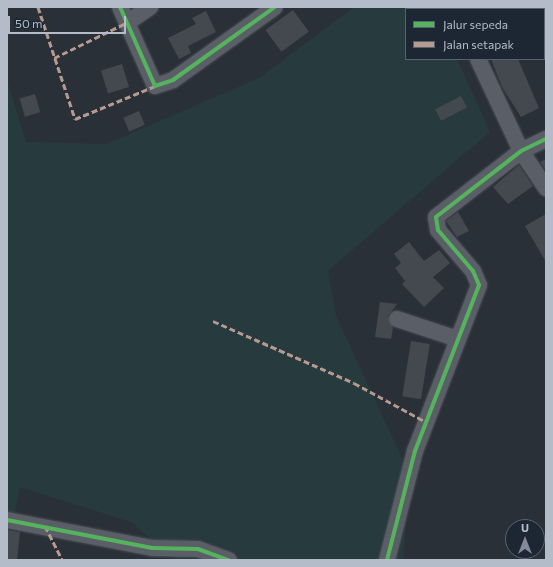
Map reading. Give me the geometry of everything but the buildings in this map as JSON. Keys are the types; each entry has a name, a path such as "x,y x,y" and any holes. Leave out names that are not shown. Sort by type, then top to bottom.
{"street":[{"path":"120,7 128,22 155,86 173,80 275,7"},
{"path":"128,22 150,7"},
{"path":"478,60 521,151 546,188"},
{"path":"387,560 415,451 477,293 478,279 438,230 436,217 442,209 521,151 546,139"},
{"path":"397,319 458,339"},
{"path":"7,520 156,549 198,549 229,560"}],"green space":[{"path":"354,7 433,7 405,8 405,60 457,60 490,132 328,271 336,316 410,475 403,560 174,560 131,522 20,487 7,548 7,80 26,142 107,144 259,78"}],"marked path":[{"path":"38,7 75,119 155,86"},
{"path":"54,58 128,22"},
{"path":"213,321 354,383 426,422"},
{"path":"45,526 62,560"}],"cycle path":[{"path":"120,7 155,86 173,80 275,7"},
{"path":"387,560 415,451 479,285 473,271 438,230 436,217 521,151 546,139"},
{"path":"7,520 152,548 198,549 229,560"}]}
